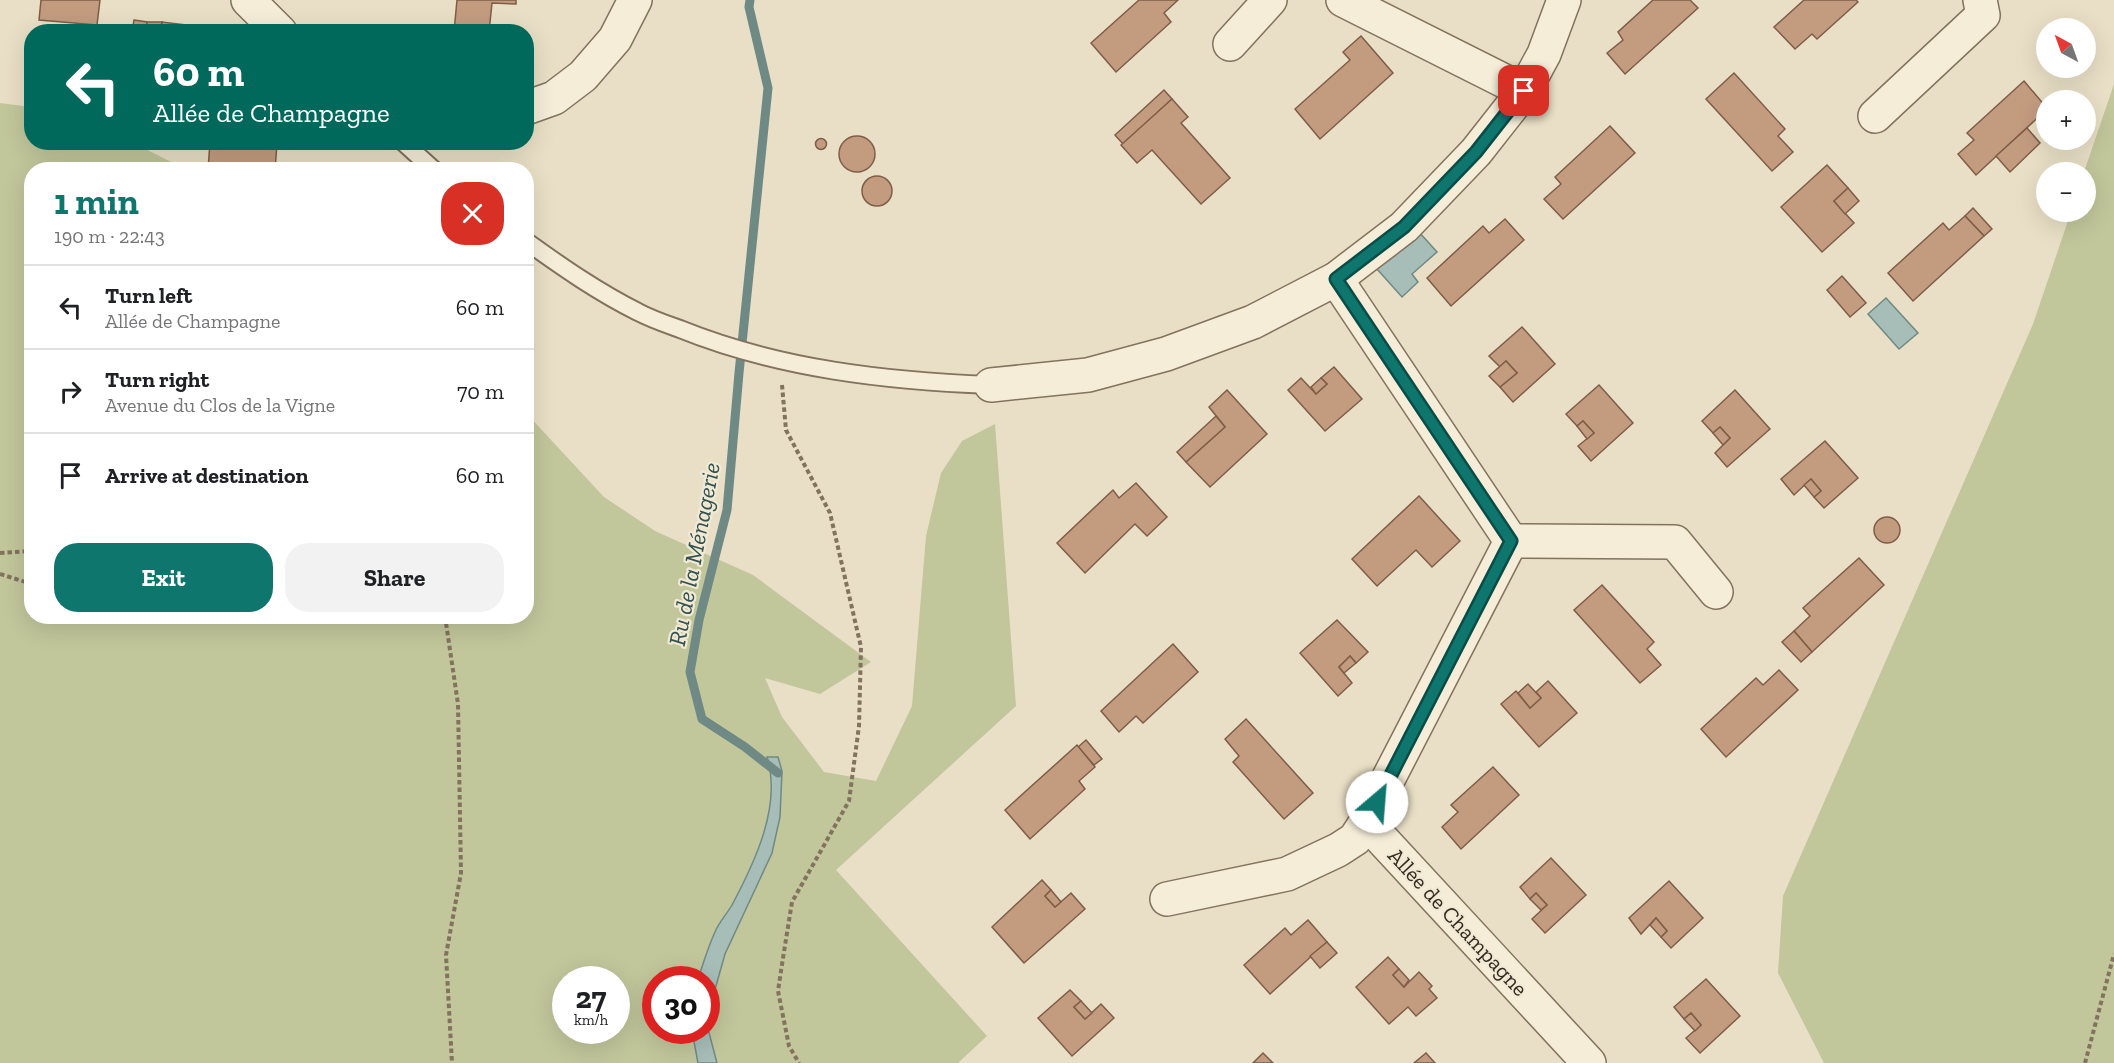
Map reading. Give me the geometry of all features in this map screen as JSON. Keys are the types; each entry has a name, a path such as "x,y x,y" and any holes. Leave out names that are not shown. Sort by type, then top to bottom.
{"street":[{"path":"248,0 272,24"},
{"path":"534,105 554,98 582,76 615,39 635,0"},
{"path":"1230,44 1270,0"},
{"path":"1343,0 1524,91"},
{"path":"991,385 1088,375 1166,354 1253,322 1336,279 1404,227 1476,152 1524,91 1544,54 1564,0"},
{"path":"1875,116 1983,15 1980,0"},
{"path":"1336,279 1511,541"},
{"path":"1511,541 1674,542 1716,592"},
{"path":"1167,899 1287,874 1338,850 1355,839 1366,822 1511,541"},
{"name":"Allée de Champagne","path":"1366,822 1589,1063"}],"lane":[{"path":"412,150 425,162"},
{"path":"534,247 574,275 639,313 709,341 762,356 836,371 920,382 991,385"}],"path":[{"path":"780,360 786,430 830,513 861,647 859,726 849,801 792,902 778,991 789,1046 799,1063"},
{"path":"0,553 24,552"},
{"path":"0,574 24,582"},
{"path":"446,624 458,704 461,873 446,955 452,1063"},
{"path":"2085,1063 2114,954"}],"green space":[{"path":"2114,84 2114,1063 1824,1063 1778,973 1783,896 2033,324 2068,222 2096,222 2096,162 2087,162 2092,150 2096,150 2096,137"},
{"path":"0,103 24,106 24,150 148,150 171,162 24,162 24,624 534,624 534,422 604,497 655,531 753,575 871,662 820,694 765,678 782,717 824,772 876,781 912,706 926,536 941,473 962,441 995,424 1016,706 836,870 987,1036 958,1063 0,1063"}],"water":[{"path":"1419,232 1437,252 1412,274 1418,282 1402,297 1377,269"},
{"path":"1886,298 1918,333 1899,349 1868,314"},
{"path":"767,757 778,757 782,771 780,817 772,853 725,954 720,972 720,966 702,966 715,932 741,888 764,833 769,814 771,775"},
{"path":"694,1044 712,1044 717,1063 698,1063"}],"building":[{"path":"41,0 100,0 97,24 39,20"},
{"path":"457,0 516,0 516,4 492,3 490,24 455,24"},
{"path":"1139,0 1178,0 1164,13 1171,22 1116,72 1091,43"},
{"path":"1653,0 1690,0 1698,8 1625,74 1607,53 1623,40 1618,32"},
{"path":"1804,0 1856,0 1858,2 1817,39 1812,34 1795,49 1774,27"},
{"path":"134,20 147,22 147,24 133,24"},
{"path":"147,22 162,22 162,24 147,24"},
{"path":"1361,36 1393,73 1320,139 1295,109 1350,60 1343,52"},
{"path":"1734,73 1785,129 1778,136 1793,152 1772,171 1706,99"},
{"path":"2024,81 2036,95 2036,119 1976,175 1958,154 1974,140 1967,133"},
{"path":"1164,90 1172,99 1123,144 1115,135"},
{"path":"1172,99 1188,117 1181,123 1230,178 1201,204 1152,150 1137,163 1121,145"},
{"path":"1610,126 1635,153 1563,219 1544,199 1561,184 1555,177"},
{"path":"2027,128 2036,138 2036,147 2010,172 1996,156"},
{"path":"857,136 870,141 875,154 870,167 857,172 844,167 839,154 844,141"},
{"path":"821,138 827,144 821,150 815,144"},
{"path":"209,150 277,150 276,162 209,162"},
{"path":"1827,165 1848,188 1834,201 1854,223 1822,252 1781,207"},
{"path":"877,176 888,180 892,191 888,202 877,206 866,202 862,191 866,180"},
{"path":"1848,188 1859,201 1845,214 1834,201"},
{"path":"1973,208 1992,229 1984,236 1965,216"},
{"path":"1965,216 1984,236 1913,301 1888,273 1943,223 1949,230"},
{"path":"1505,219 1524,240 1451,306 1427,278 1483,226 1489,233"},
{"path":"1842,276 1866,303 1850,317 1827,290"},
{"path":"1522,327 1555,364 1513,402 1500,387 1517,373 1506,361 1500,367 1489,356"},
{"path":"1506,361 1517,373 1500,387 1489,376"},
{"path":"1334,367 1362,399 1325,431 1288,390 1301,378 1316,394 1327,384 1321,378"},
{"path":"1321,378 1327,384 1316,394 1311,387"},
{"path":"1599,385 1633,423 1591,461 1578,446 1594,433 1583,421 1577,426 1566,414"},
{"path":"1227,390 1267,434 1210,487 1186,462 1225,427 1209,407"},
{"path":"1735,390 1770,429 1727,467 1715,453 1730,438 1720,427 1713,433 1702,421"},
{"path":"1216,416 1225,427 1186,462 1177,452"},
{"path":"1583,421 1594,433 1587,439 1577,426"},
{"path":"1720,427 1730,438 1723,445 1713,433"},
{"path":"1825,441 1858,478 1824,508 1814,497 1821,491 1811,479 1794,495 1781,479"},
{"path":"1811,479 1821,491 1814,497 1804,485"},
{"path":"1136,483 1167,517 1147,536 1135,524 1085,573 1057,543 1113,490 1119,498"},
{"path":"1419,496 1460,541 1432,567 1416,550 1377,586 1352,559"},
{"path":"1887,517 1896,521 1900,530 1896,539 1887,543 1878,539 1874,530 1878,521"},
{"path":"1859,558 1884,585 1812,652 1794,631 1810,616 1803,608"},
{"path":"1602,585 1654,642 1647,649 1661,665 1640,683 1574,610"},
{"path":"1337,620 1368,652 1356,663 1350,656 1339,667 1352,683 1338,696 1300,653"},
{"path":"1794,631 1812,652 1801,662 1782,642"},
{"path":"1173,644 1198,672 1143,723 1136,716 1119,732 1101,711"},
{"path":"1350,656 1356,663 1344,673 1339,667"},
{"path":"1779,670 1798,690 1726,757 1701,729 1756,678 1763,685"},
{"path":"1548,681 1577,713 1539,747 1501,704 1516,691 1530,708 1541,698 1536,692"},
{"path":"1528,684 1541,698 1530,708 1518,693"},
{"path":"1246,719 1313,793 1284,819 1233,762 1239,756 1225,739"},
{"path":"1086,740 1102,759 1094,765 1078,747"},
{"path":"1077,745 1095,767 1079,781 1085,789 1030,839 1005,810"},
{"path":"1493,767 1519,795 1461,849 1442,827 1458,812 1451,805"},
{"path":"1551,858 1586,895 1545,933 1532,919 1547,905 1536,893 1530,899 1520,887"},
{"path":"1042,880 1051,890 1045,896 1055,907 1071,893 1085,909 1024,963 992,927"},
{"path":"1669,881 1703,918 1671,948 1661,937 1667,931 1656,918 1641,934 1629,918"},
{"path":"1051,890 1061,902 1055,907 1045,896"},
{"path":"1536,893 1547,905 1541,910 1530,899"},
{"path":"1656,918 1667,931 1661,937 1650,925"},
{"path":"1308,920 1327,942 1270,994 1244,965 1285,928 1291,935"},
{"path":"1327,942 1337,953 1320,968 1310,956"},
{"path":"1388,957 1399,969 1393,975 1404,987 1419,972 1432,986 1429,989 1437,998 1416,1016 1408,1007 1389,1024 1356,987"},
{"path":"1399,969 1409,980 1404,987 1393,975"},
{"path":"1706,979 1740,1016 1700,1053 1686,1038 1701,1025 1691,1013 1684,1019 1674,1007"},
{"path":"1070,990 1081,1001 1074,1007 1085,1019 1101,1004 1114,1018 1072,1056 1038,1018"},
{"path":"1081,1001 1092,1013 1085,1019 1074,1007"},
{"path":"1691,1013 1701,1025 1695,1031 1684,1019"},
{"path":"1263,1053 1273,1063 1253,1063"},
{"path":"1426,1053 1435,1063 1414,1063"}],"waterway":[{"name":"Ru de la Ménagerie","path":"750,0 749,7 768,88 727,510 699,620 690,672 702,719 745,747 778,773"}],"route":[{"path":"1377,802 1511,541 1336,279 1404,227 1476,152 1524,91"}]}
